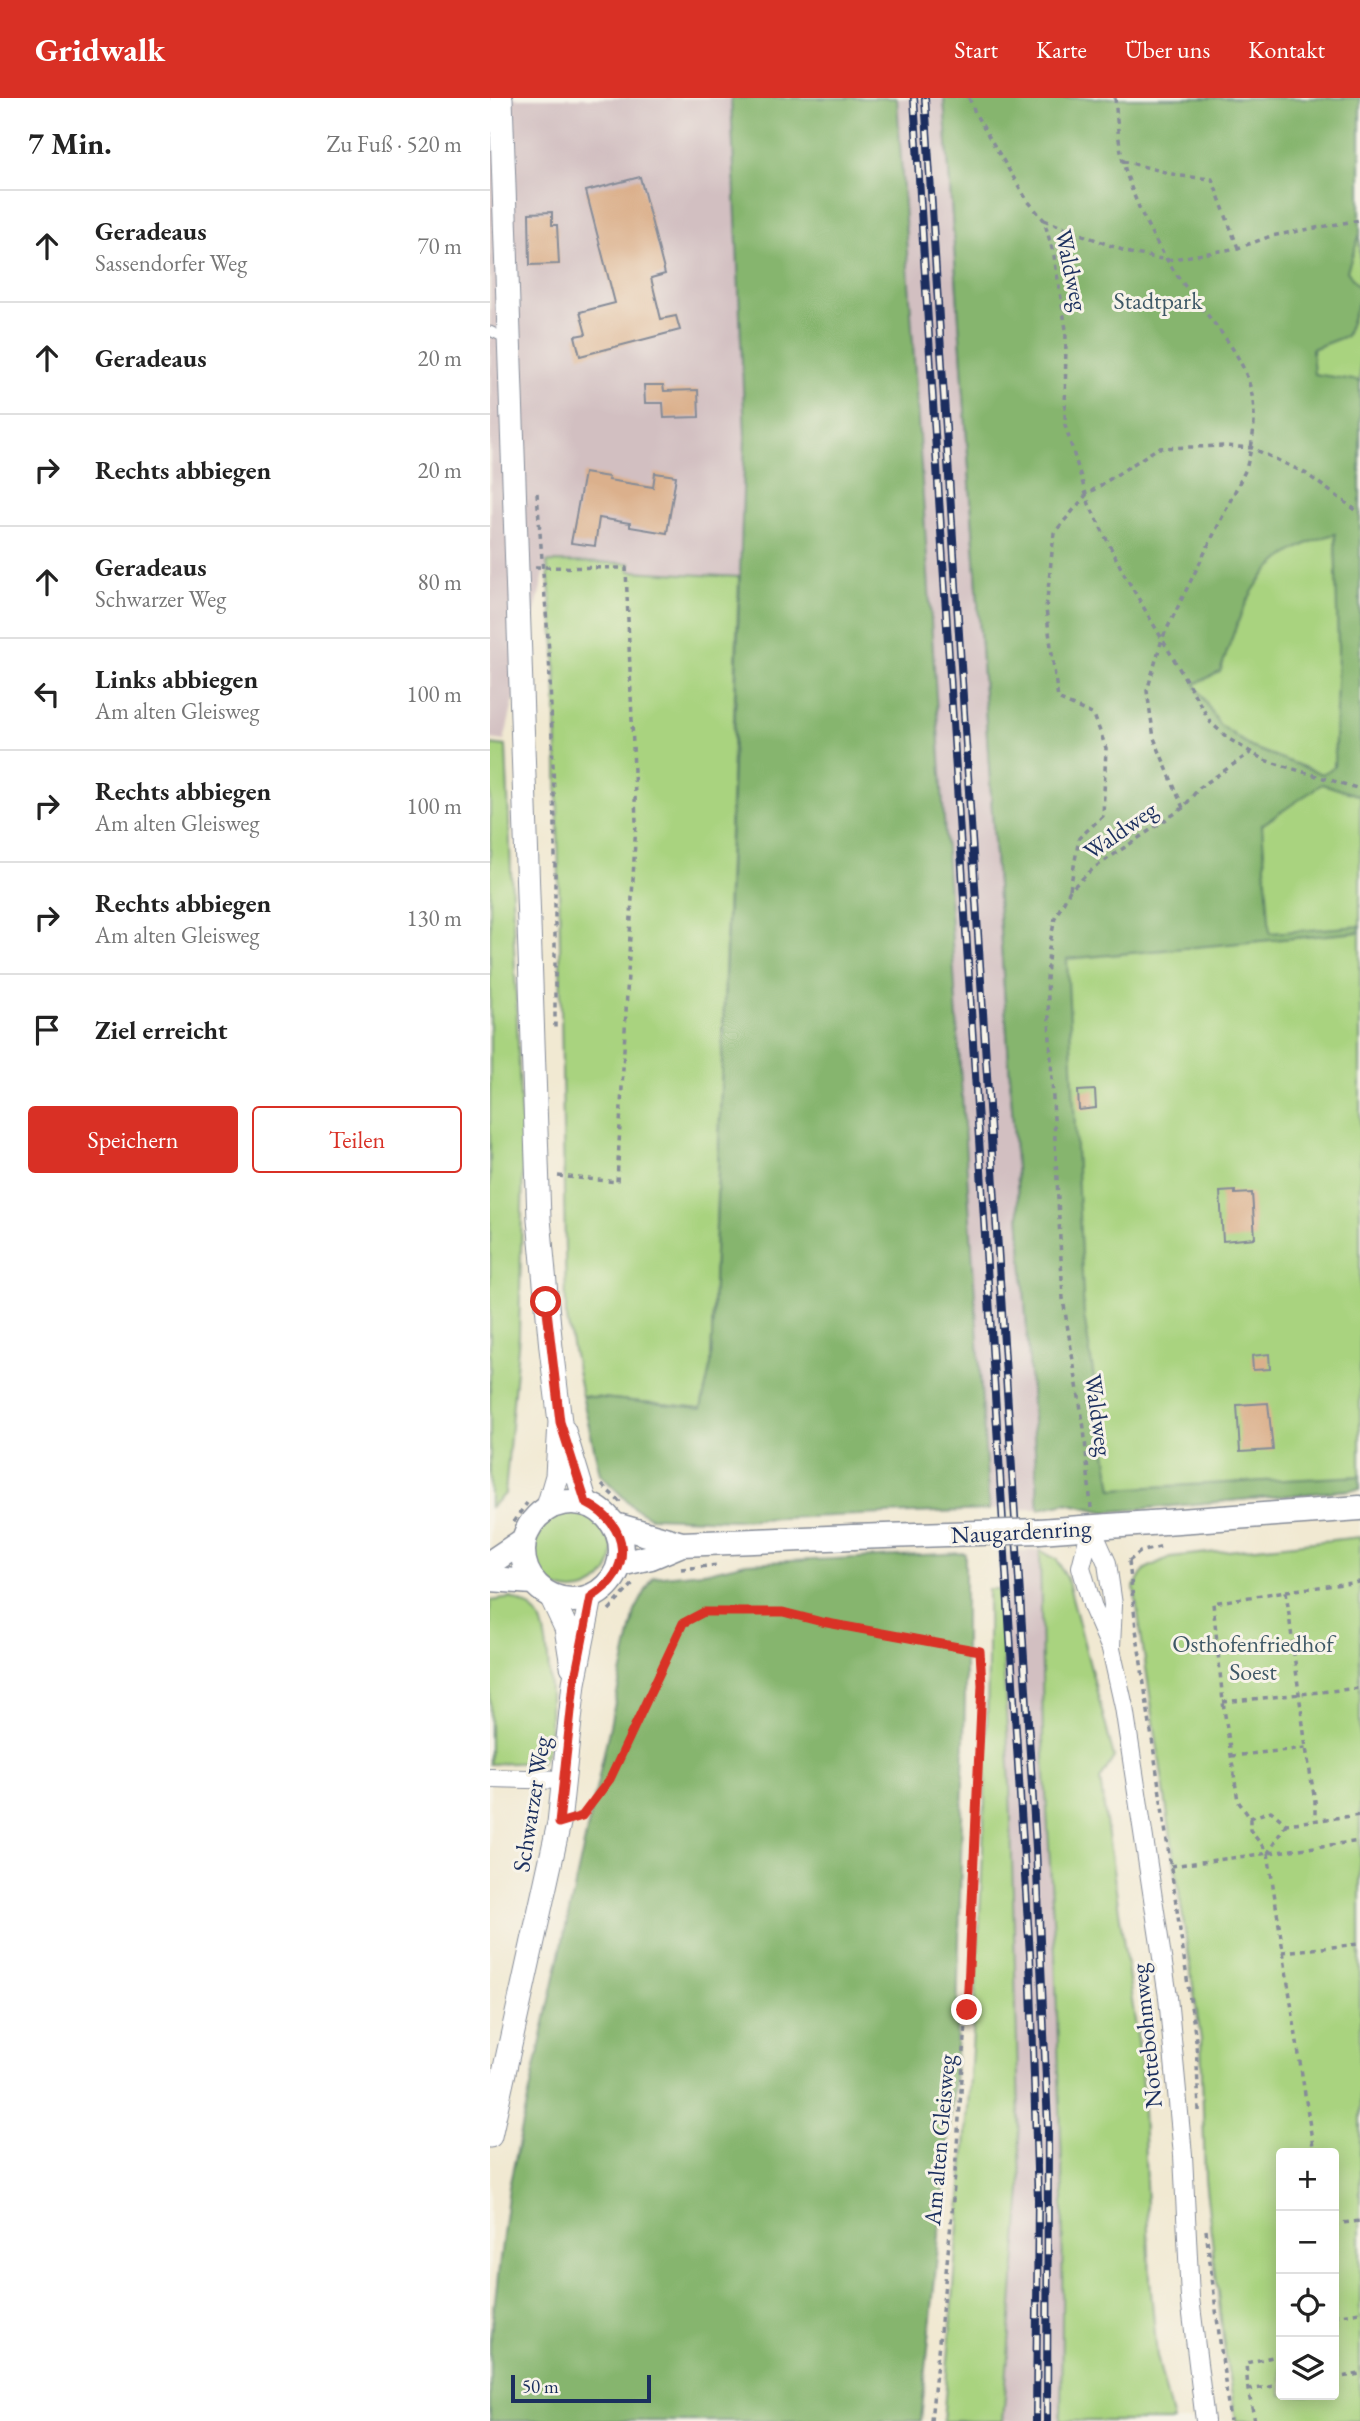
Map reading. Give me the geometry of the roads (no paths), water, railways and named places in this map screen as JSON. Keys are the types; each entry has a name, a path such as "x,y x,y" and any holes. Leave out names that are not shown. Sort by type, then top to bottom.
{"main road":[{"path":"490,1580 542,1589 571,1601 591,1597 604,1589 614,1578 621,1564 622,1544 615,1525 603,1511 586,1503 568,1501 548,1507 533,1521 524,1540 524,1562 542,1589"},
{"name":"Naugardenring","path":"615,1525 682,1544 1039,1531 1091,1519 1360,1508"},
{"path":"490,1563 524,1540"},
{"name":"Naugardenring","path":"621,1564 651,1557 682,1544"}],"street":[{"path":"501,98 496,167 499,335 517,566 537,1174 546,1302 560,1422 557,1476 548,1507"},
{"path":"560,1422 586,1503"},
{"name":"Nottebohmweg","path":"1091,1519 1081,1567 1093,1608 1111,1650 1129,1730 1168,1997 1183,2155 1190,2298 1205,2421"},
{"name":"Nottebohmweg","path":"1091,1519 1108,1563 1113,1605 1111,1650"},
{"name":"Schwarzer Weg","path":"542,1589 566,1628 574,1683"},
{"name":"Schwarzer Weg","path":"490,2136 559,1823 574,1683 591,1597"},
{"path":"490,1778 563,1780"}],"railway":[{"path":"914,98 1030,1955 1038,2200 1036,2421"},
{"path":"925,98 1036,1848 1048,2126 1047,2421"}],"park label":[{"name":"Stadtpark","path":"1158,300"},
{"name":"Osthofenfriedhof Soest","path":"1253,1657"}]}
